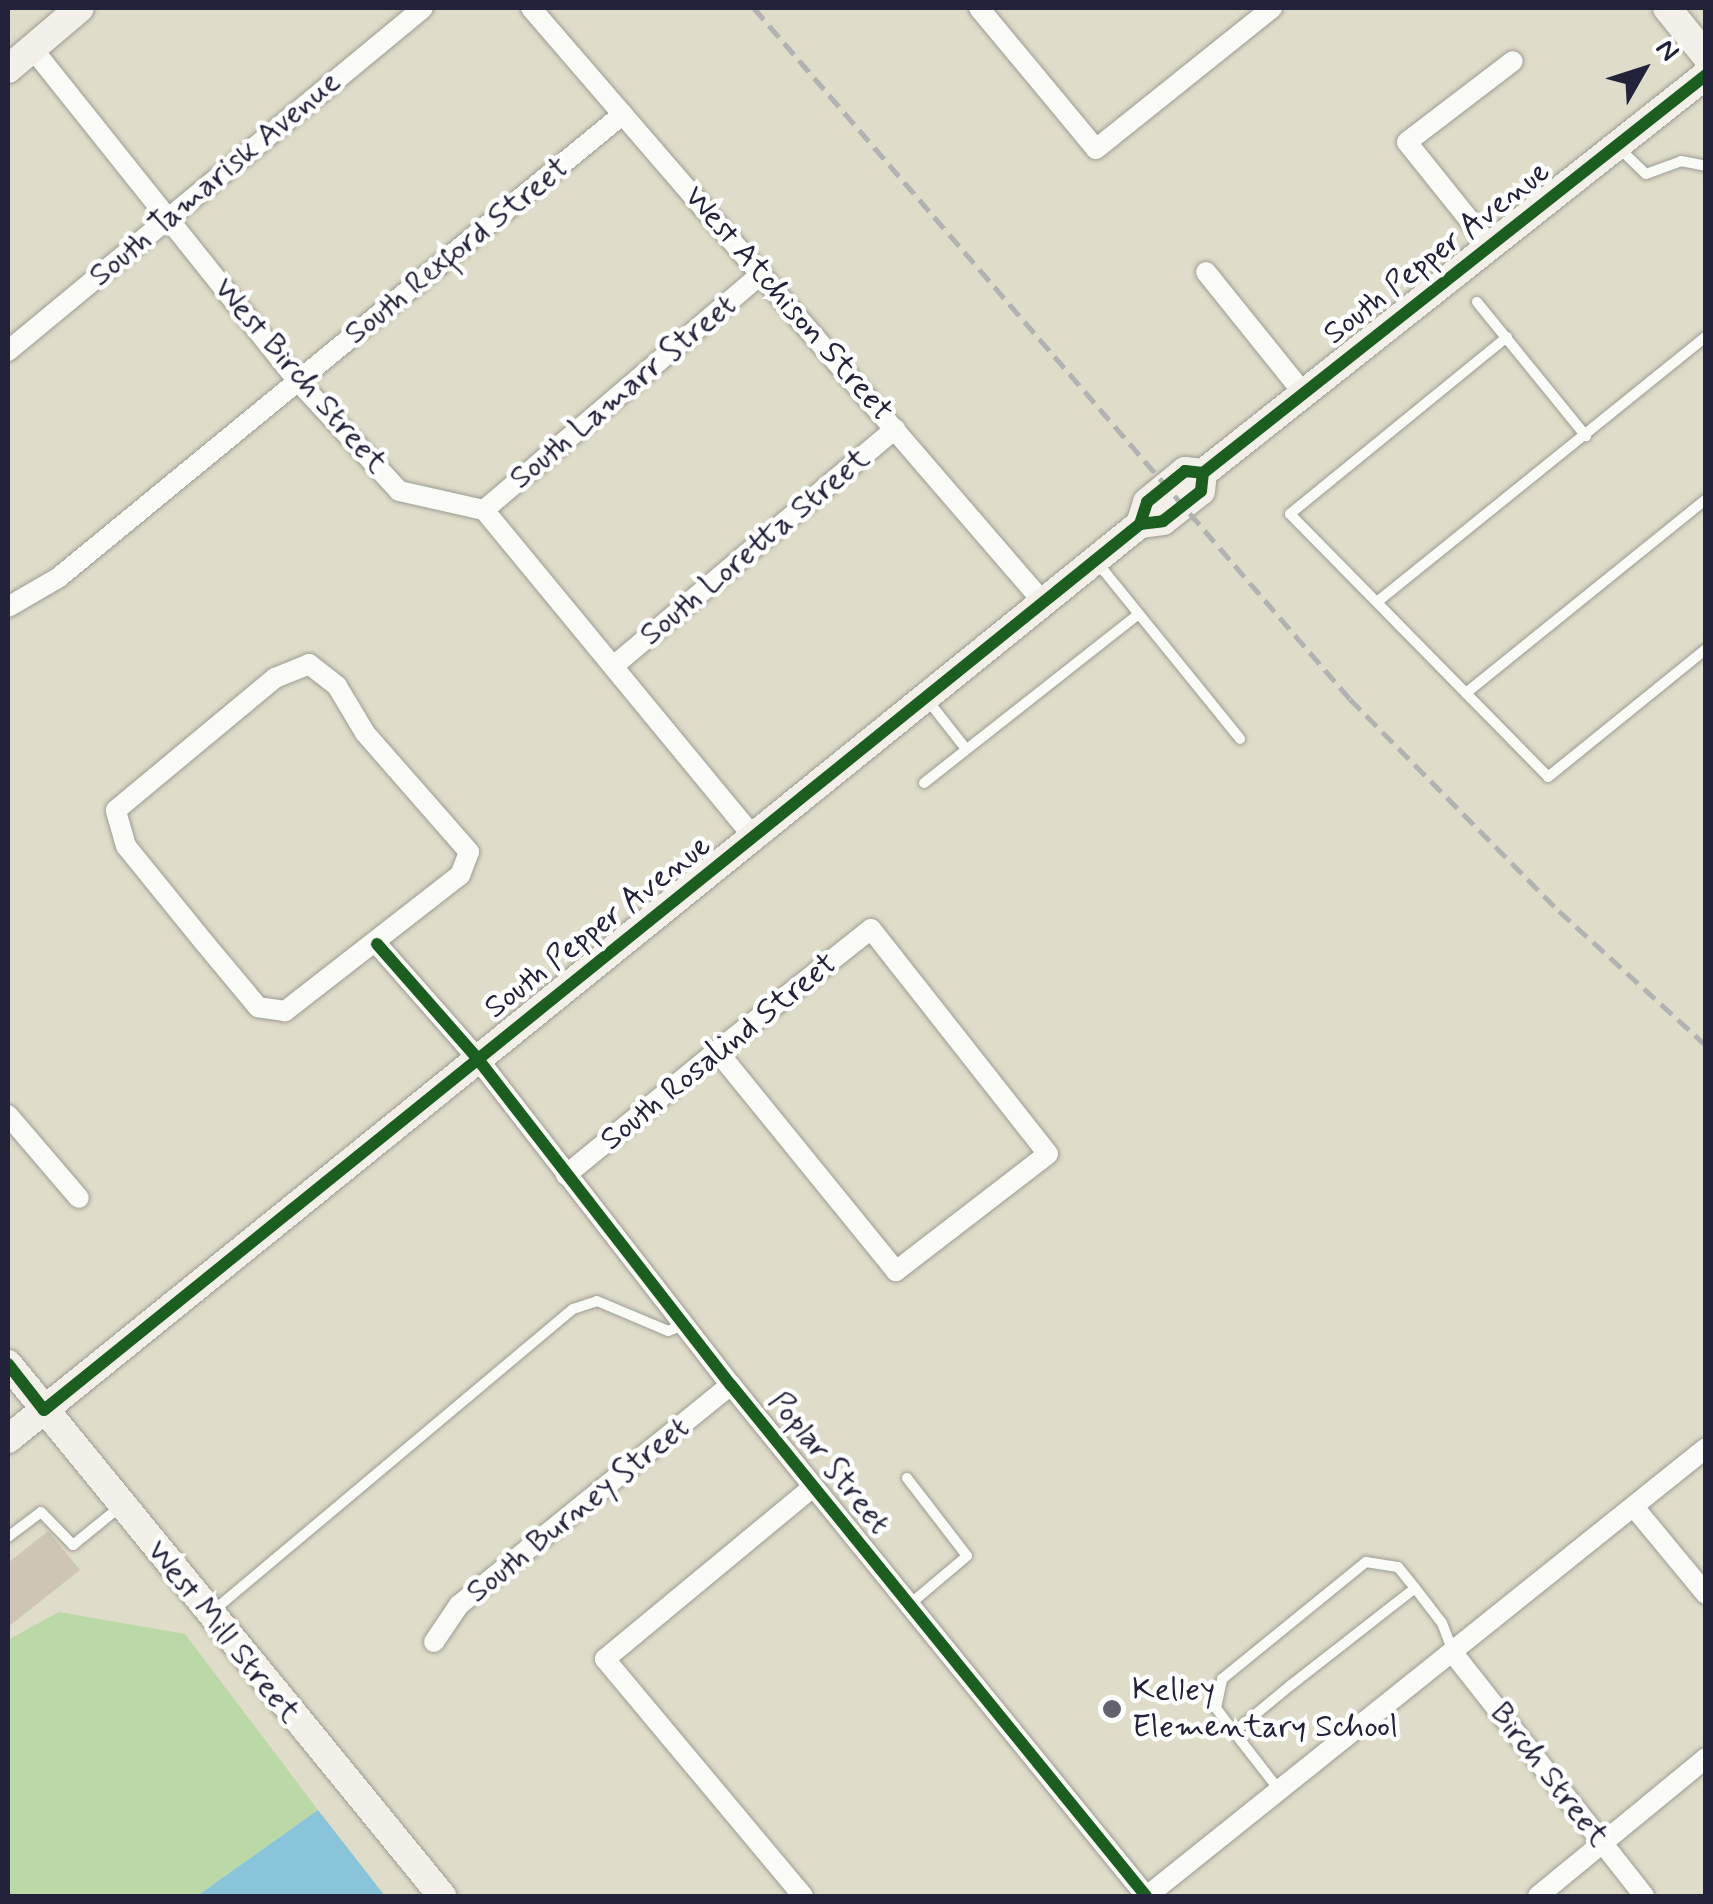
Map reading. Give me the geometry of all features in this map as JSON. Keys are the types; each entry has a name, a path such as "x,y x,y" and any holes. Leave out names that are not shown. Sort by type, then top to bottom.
{"main road":[{"path":"8,69 80,8"},
{"path":"1666,8 1706,56"},
{"name":"South Pepper Avenue","path":"8,1439 1140,524 1163,522 1201,490 1203,473 1706,75"},
{"name":"West Mill Street","path":"8,1364 208,1614 442,1896"}],"street":[{"name":"South Tamarisk Avenue","path":"8,351 422,8"},
{"name":"West Atchison Street","path":"531,8 1043,602"},
{"path":"979,8 1096,149 1272,8"},
{"name":"West Birch Street","path":"32,48 298,381 399,491 484,510"},
{"path":"1491,247 1407,142 1513,61"},
{"name":"South Rexford Street","path":"8,607 58,578 624,114"},
{"path":"1206,272 1304,394"},
{"name":"South Lamarr Street","path":"484,510 762,273"},
{"name":"South Loretta Street","path":"616,664 895,429"},
{"path":"484,510 616,664 754,838"},
{"path":"309,664 338,686 365,733 469,852 460,875 377,944 285,1011 258,1006 126,846 116,810 276,678 309,664"},
{"name":"South Rosalind Street","path":"566,1175 718,1051 871,929 1048,1154 896,1270 718,1051"},
{"name":"Poplar Street","path":"377,944 477,1058 730,1385 1146,1896"},
{"path":"8,1115 14,1137 79,1198"},
{"name":"South Burney Street","path":"434,1642 459,1606 730,1385"},
{"path":"1146,1896 1706,1448"},
{"path":"804,1896 606,1659 813,1487"},
{"path":"1634,1508 1706,1594"},
{"name":"Birch Street","path":"1453,1653 1644,1896"},
{"path":"1538,1896 1706,1758"}],"lane":[{"path":"1617,146 1646,174 1681,162 1706,166"},
{"path":"1477,302 1586,436"},
{"path":"1507,337 1290,514 1548,776 1706,649"},
{"path":"1377,602 1706,337"},
{"path":"1466,693 1701,502 1706,516"},
{"path":"1095,560 1240,739"},
{"path":"924,783 1139,614"},
{"path":"925,698 966,749"},
{"path":"208,1614 574,1310 597,1301 668,1332 684,1324"},
{"path":"906,1478 967,1556 909,1605"},
{"path":"8,1538 41,1512 73,1545 122,1506"},
{"path":"1280,1791 1216,1708 1222,1679 1366,1562 1398,1567 1442,1622 1453,1653"},
{"path":"1234,1732 1415,1588"}],"green space":[{"path":"59,1612 185,1634 318,1810 197,1896 8,1896 8,1640"}],"water":[{"path":"318,1810 385,1896 197,1896"}],"building":[{"path":"48,1531 80,1570 8,1627 8,1563"}],"railway":[{"path":"754,8 1350,699 1559,911 1706,1045"}],"cycle path":[{"path":"1140,524 1163,521 1201,491 1203,473 1706,75"},
{"path":"8,1364 44,1410 1140,524 1147,502 1185,471 1203,473"},
{"path":"377,944 477,1058 731,1385 1146,1896"}],"place":[{"name":"Kelley Elementary School","path":"1112,1709"}]}
